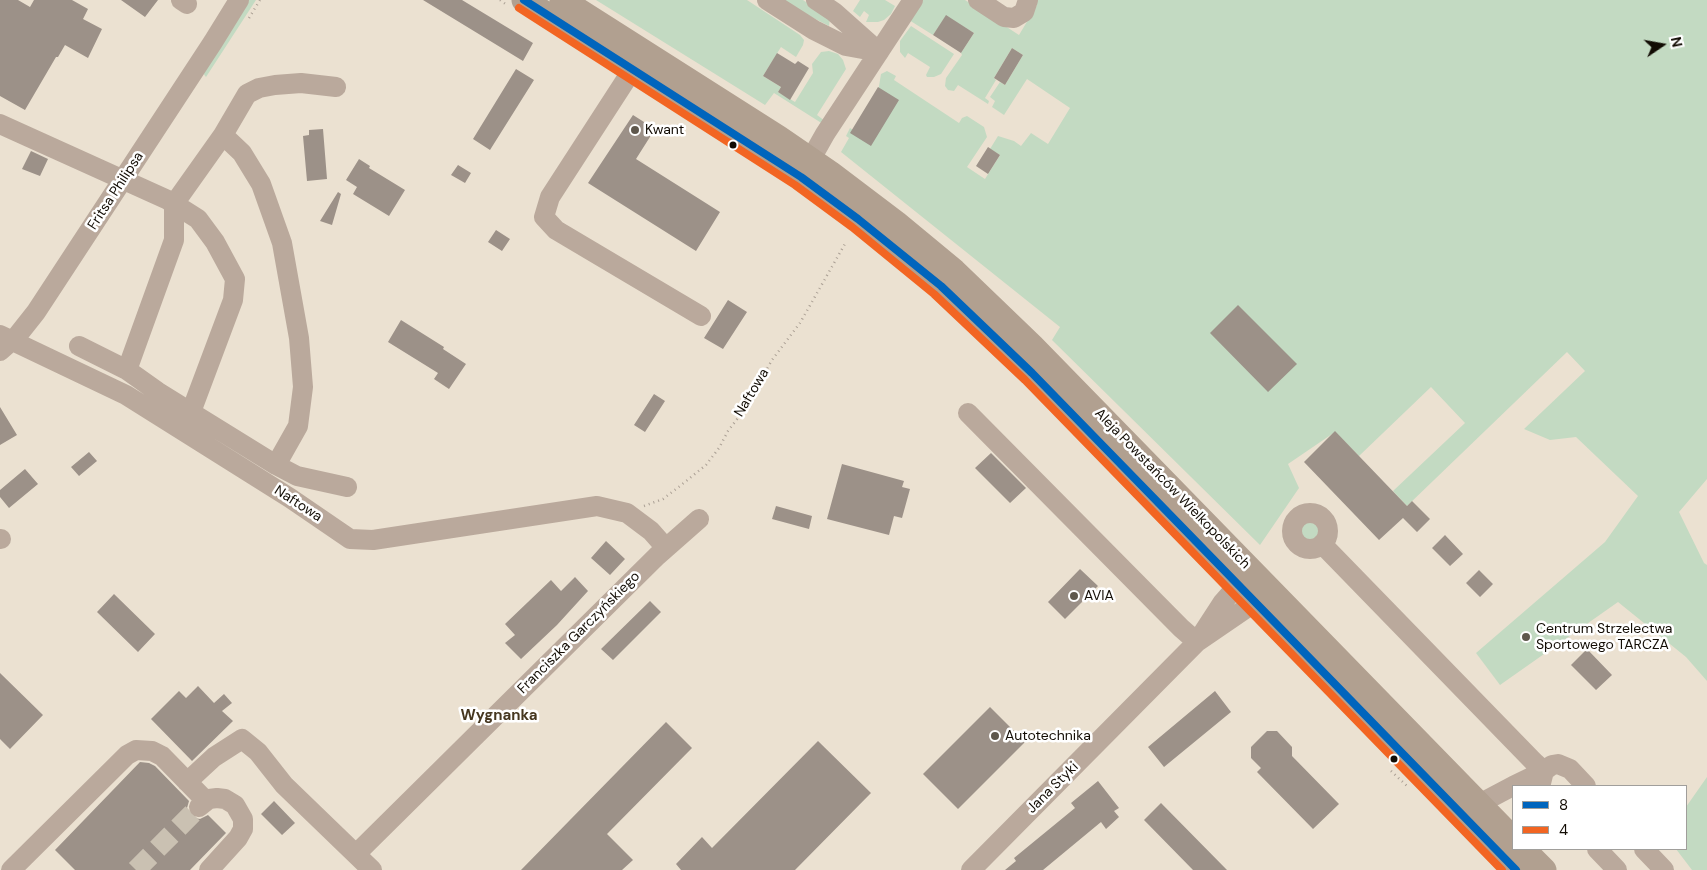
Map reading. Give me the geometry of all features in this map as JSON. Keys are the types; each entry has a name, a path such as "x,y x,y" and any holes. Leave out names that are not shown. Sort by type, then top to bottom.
{"main road":[{"name":"Aleja Powstańców Wielkopolskich","path":"562,0 638,60 806,169 858,219 915,264 963,306 1251,589 1479,804 1512,838"},
{"name":"Aleja Powstańców Wielkopolskich","path":"516,3 638,60"},
{"name":"Aleja Powstańców Wielkopolskich","path":"1251,589 1516,870"},
{"path":"1524,850 1544,870"}],"street":[{"name":"Fritsa Philipsa","path":"224,24 231,0"},
{"name":"Fritsa Philipsa","path":"4,342 36,312 239,0"},
{"path":"767,0 814,30 846,46 880,52"},
{"path":"816,0 834,12 880,52"},
{"path":"806,169 825,134 913,0"},
{"path":"978,0 1004,17 1014,18 1024,12 1028,0"},
{"path":"638,60 550,197 544,217 556,230 701,316"},
{"path":"127,370 174,240 174,204 223,135 247,94 259,88 275,85 301,83 336,87"},
{"path":"0,124 174,204 198,219 215,242 235,279 233,300 191,412"},
{"path":"223,135 242,153 261,184 282,243 298,338 303,388 298,426 276,465"},
{"name":"Naftowa","path":"4,342 126,394 290,498 350,539 373,540 597,506 627,513 651,531 666,548"},
{"path":"79,346 127,370 276,465 297,476 346,487"},
{"path":"968,413 1197,642"},
{"name":"Franciszka Garczyńskiego","path":"356,854 666,548 699,519"},
{"path":"1322,544 1534,762 1543,778"},
{"name":"Jana Styki","path":"971,870 1197,642 1224,602 1251,589"},
{"path":"188,782 214,757 242,739 258,752 284,785 372,870"},
{"path":"11,870 131,752 147,750 157,753 188,782 203,804 217,798 229,800 239,809 243,819 243,829 238,838 209,870"},
{"path":"1517,785 1543,778 1552,765 1565,765 1585,785"},
{"path":"1479,804 1512,787"},
{"path":"1598,850 1617,870"},
{"path":"1645,850 1664,870"}],"path":[{"path":"500,0 516,3"},
{"name":"Naftowa","path":"627,513 663,499 706,465 741,414 772,360 800,322 846,242"},
{"path":"1390,771 1411,789"}],"green space":[{"path":"248,0 256,0 206,77 203,73"},
{"path":"596,0 747,0 800,35 804,40 796,57 781,47 763,76 781,87 778,92 795,102 813,73 812,64 821,52 829,51 838,54 843,60 846,69 817,115 825,121 823,124 774,93 765,105"},
{"path":"778,0 803,0 830,18 829,26"},
{"path":"860,0 885,0 895,6 891,14 884,20 866,22 869,15 864,11 860,17 853,11"},
{"path":"922,0 965,0 1019,35 1037,5 1037,0 1707,0 1707,479 1679,512 1704,563 1707,565 1707,681 1686,657 1618,602 1500,685 1476,653 1605,542 1638,496 1576,437 1550,440 1524,429 1585,371 1567,352 1407,506 1393,491 1465,423 1431,387 1359,456 1335,432 1288,464 1299,488 1260,545 1052,340 1060,327 841,152 849,138 846,136 850,128 870,141 881,74 887,71 896,76 894,80 959,123 962,118 967,116 984,127 987,137 967,167 985,179 1000,155 990,149 998,136 1014,141 1021,146 1031,133 1048,144 1070,108 1027,79 1004,115 992,107 995,101 990,97 1000,82 1005,85 1023,55 1012,48 994,78 996,80 985,98 989,101 988,104 958,85 954,91 948,90 945,86 946,78 974,33 946,16 933,35 909,20"},
{"path":"911,26 954,54 941,74 927,77 926,75 930,67 908,53 905,58 900,52 900,41"},
{"path":"1310,521 1318,524 1321,532 1318,540 1310,543 1302,540 1299,532 1302,524"},
{"path":"1707,777 1707,870 1692,870 1677,850 1687,850 1687,806"}],"building":[{"path":"0,0 18,0 30,7 34,0 72,0 88,9 83,19 102,29 88,58 65,45 25,110 0,96"},
{"path":"121,0 158,0 145,17"},
{"path":"423,0 462,0 533,43 523,61"},
{"path":"946,15 974,33 961,53 933,35"},
{"path":"1012,48 1023,55 1005,85 994,78"},
{"path":"777,53 795,64 798,61 809,68 790,100 778,92 781,87 763,76"},
{"path":"516,69 534,80 490,150 473,139"},
{"path":"878,87 899,100 871,146 850,133"},
{"path":"633,115 655,129 636,159 720,212 696,251 588,183"},
{"path":"323,129 327,179 307,181 303,136 309,135 309,130"},
{"path":"988,147 1000,155 988,174 976,166"},
{"path":"31,151 48,159 40,176 22,169"},
{"path":"359,159 370,166 369,168 405,190 389,216 353,194 357,187 346,180"},
{"path":"458,165 471,173 465,183 451,175"},
{"path":"338,192 341,194 332,225 320,221"},
{"path":"496,230 510,239 502,251 488,242"},
{"path":"728,300 747,312 723,349 704,338"},
{"path":"1238,305 1297,364 1268,392 1210,333"},
{"path":"401,320 444,347 443,349 466,364 449,389 434,379 438,373 388,342"},
{"path":"654,394 665,401 645,432 634,425"},
{"path":"0,407 17,435 0,445"},
{"path":"1335,431 1407,506 1412,501 1430,519 1417,532 1403,518 1379,540 1304,462"},
{"path":"89,452 97,461 79,476 71,467"},
{"path":"991,453 1026,488 1010,503 975,468"},
{"path":"842,464 904,481 902,487 910,489 902,518 894,516 889,535 827,519"},
{"path":"25,469 38,484 9,508 0,497 0,490"},
{"path":"776,506 812,516 809,529 772,519"},
{"path":"1445,535 1463,554 1450,566 1432,548"},
{"path":"606,541 625,559 610,575 591,558"},
{"path":"1080,569 1098,586 1065,619 1048,602"},
{"path":"1479,570 1493,584 1480,597 1466,583"},
{"path":"575,577 588,591 557,625 521,659 505,643 515,635 505,624 551,580 561,591"},
{"path":"114,594 155,634 138,652 97,612"},
{"path":"650,601 661,612 613,660 601,649"},
{"path":"1587,649 1612,675 1596,690 1571,665"},
{"path":"0,673 43,715 10,749 0,739"},
{"path":"198,686 214,703 224,694 232,703 222,711 233,721 192,761 151,719 179,691 186,698"},
{"path":"1215,691 1231,712 1164,767 1148,747"},
{"path":"990,707 1025,742 958,809 923,774"},
{"path":"666,722 692,748 607,834 633,860 622,870 521,870"},
{"path":"1267,731 1277,731 1292,747 1292,756 1339,804 1313,829 1257,772 1261,768 1251,758 1251,747"},
{"path":"818,741 871,793 795,870 681,870 676,864 702,837 712,848"},
{"path":"140,762 155,766 189,801 187,808 190,815 200,819 208,815 226,833 190,870 75,870 55,850"},
{"path":"1098,781 1119,808 1114,811 1119,817 1106,829 1101,822 1043,870 1005,870 1016,861 1014,858 1075,808 1071,803"},
{"path":"274,801 295,823 282,835 261,814"},
{"path":"1161,803 1227,870 1193,870 1144,820"}],"tunnel":[{"path":"136,870 199,807"}],"transit line":[{"name":"8","path":"524,0 801,177 858,219 941,286 1032,373 1516,870"},
{"name":"4","path":"519,8 795,185 852,227 934,294 1025,380 1502,870"}],"place":[{"name":"Kwant","path":"635,130"},
{"name":"AVIA","path":"1074,596"},
{"name":"Centrum Strzelectwa Sportowego TARCZA","path":"1526,637"},
{"name":"Autotechnika","path":"995,736"}],"district":[{"name":"Wygnanka","path":"499,716"}]}
